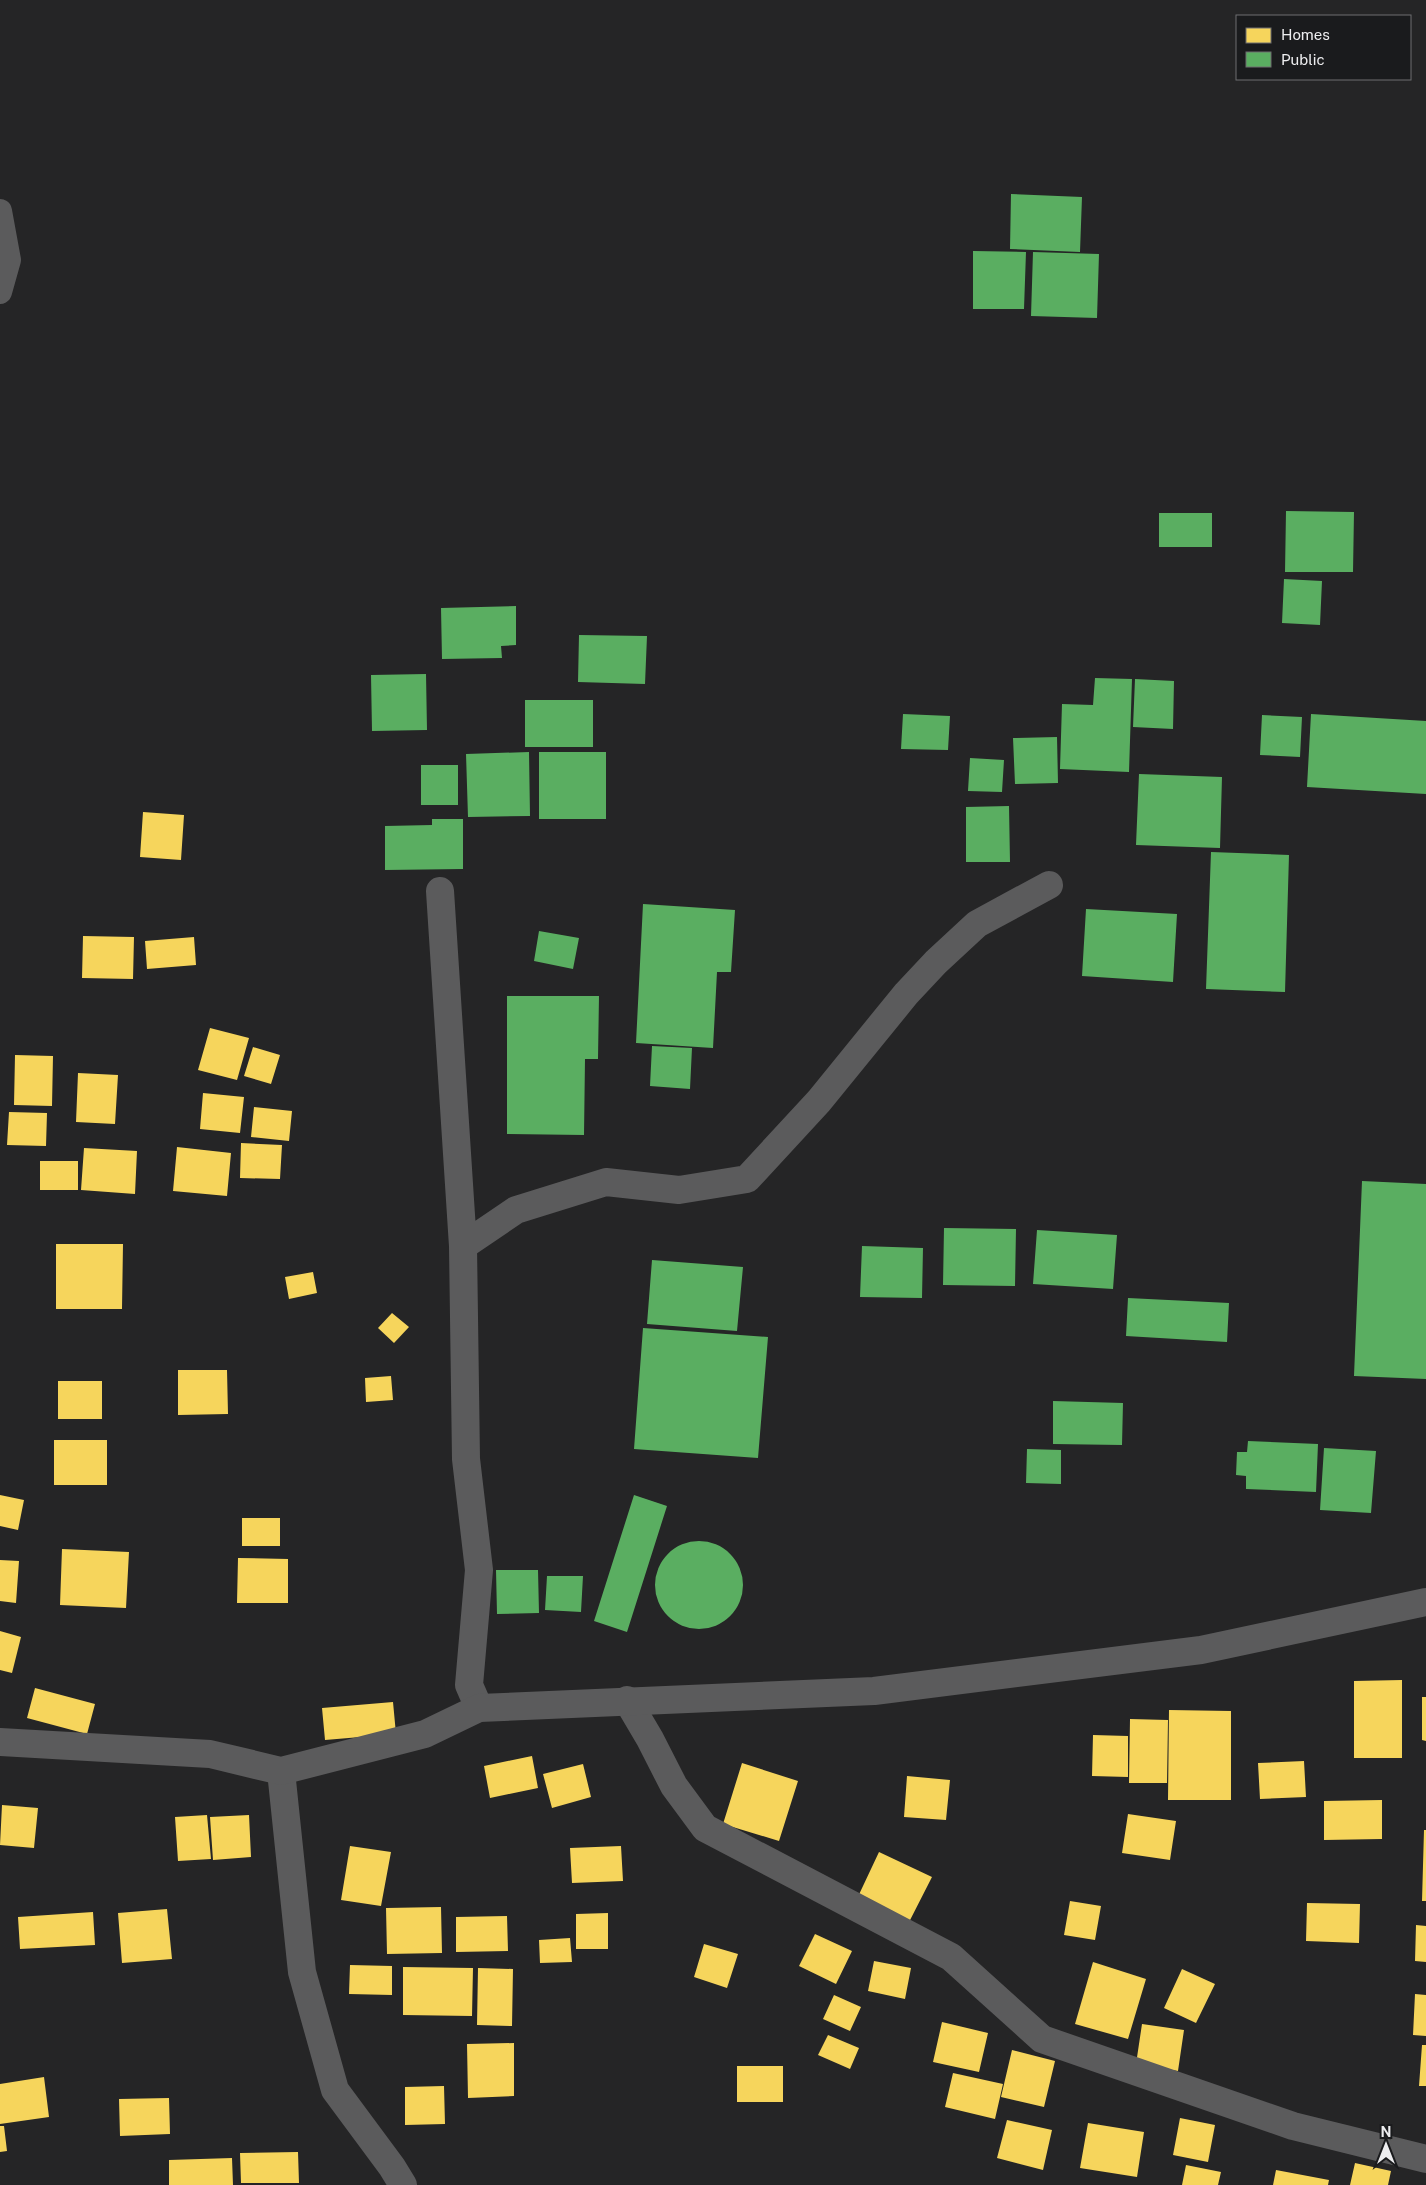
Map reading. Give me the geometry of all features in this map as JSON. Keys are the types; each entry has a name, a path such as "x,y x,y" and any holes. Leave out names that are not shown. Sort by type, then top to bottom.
{"street":[{"path":"463,1246 516,1210 606,1182 679,1190 747,1179 819,1101 906,994 936,962 977,924 1049,885"},
{"path":"440,891 463,1246 466,1334 466,1459 480,1570 469,1685 480,1708"},
{"path":"0,1742 210,1754 281,1771 425,1734 480,1708 627,1700 874,1691 1201,1650 1426,1602"},
{"path":"627,1700 674,1786 705,1828 951,1957 1042,2039 1293,2126 1426,2159"},
{"path":"281,1771 302,1972 335,2090 392,2167 403,2185"}],"lane":[{"path":"0,211 9,260 0,292"}],"building: Homes":[{"path":"143,812 184,815 181,860 140,857"},
{"path":"83,936 134,937 133,979 82,978"},
{"path":"194,937 196,965 147,969 145,941"},
{"path":"210,1028 249,1038 237,1080 198,1070"},
{"path":"253,1047 280,1055 271,1084 244,1076"},
{"path":"15,1055 53,1056 52,1106 14,1105"},
{"path":"78,1073 118,1075 115,1124 76,1122"},
{"path":"203,1093 244,1097 240,1133 200,1129"},
{"path":"254,1107 292,1111 289,1141 251,1137"},
{"path":"9,1112 47,1113 46,1146 7,1145"},
{"path":"241,1143 282,1145 280,1179 240,1178"},
{"path":"177,1147 231,1153 227,1196 173,1191"},
{"path":"84,1148 137,1151 135,1194 81,1190"},
{"path":"40,1161 78,1161 78,1190 40,1190"},
{"path":"56,1244 123,1244 122,1309 56,1309"},
{"path":"313,1272 317,1293 289,1299 285,1277"},
{"path":"392,1313 409,1327 394,1343 378,1328"},
{"path":"178,1370 227,1370 228,1414 178,1415"},
{"path":"391,1376 393,1400 366,1402 365,1378"},
{"path":"58,1381 102,1381 102,1419 58,1419"},
{"path":"54,1440 107,1440 107,1485 54,1485"},
{"path":"0,1495 24,1500 18,1530 0,1526"},
{"path":"242,1518 280,1518 280,1546 242,1546"},
{"path":"62,1549 129,1552 126,1608 60,1605"},
{"path":"238,1558 288,1559 288,1603 237,1603"},
{"path":"0,1560 19,1561 16,1603 0,1601"},
{"path":"0,1631 21,1637 12,1673 0,1670"},
{"path":"1402,1680 1402,1758 1354,1758 1354,1681"},
{"path":"35,1688 95,1704 87,1734 27,1718"},
{"path":"1422,1697 1426,1697 1426,1741 1422,1740"},
{"path":"393,1702 396,1734 325,1740 322,1708"},
{"path":"1169,1710 1231,1711 1231,1800 1168,1800"},
{"path":"1130,1719 1168,1720 1167,1783 1129,1783"},
{"path":"1093,1735 1128,1736 1128,1777 1092,1776"},
{"path":"532,1756 538,1788 490,1798 484,1766"},
{"path":"1304,1761 1306,1797 1260,1799 1258,1763"},
{"path":"742,1763 798,1781 779,1841 723,1824"},
{"path":"583,1764 591,1797 552,1808 543,1774"},
{"path":"907,1776 950,1780 946,1820 904,1817"},
{"path":"1382,1800 1382,1839 1324,1840 1324,1801"},
{"path":"2,1805 38,1808 34,1848 0,1845"},
{"path":"1128,1814 1176,1821 1170,1860 1122,1853"},
{"path":"207,1815 211,1859 178,1861 175,1817"},
{"path":"249,1815 251,1857 213,1860 210,1817"},
{"path":"1424,1830 1426,1830 1426,1901 1422,1901"},
{"path":"350,1846 391,1852 381,1906 341,1900"},
{"path":"621,1846 623,1881 572,1883 570,1848"},
{"path":"879,1852 932,1877 906,1928 855,1903"},
{"path":"1070,1901 1101,1906 1095,1940 1064,1935"},
{"path":"1307,1903 1360,1904 1359,1943 1306,1941"},
{"path":"441,1907 442,1953 387,1954 386,1908"},
{"path":"167,1909 172,1959 122,1963 118,1913"},
{"path":"93,1912 95,1945 20,1949 18,1917"},
{"path":"608,1913 608,1949 576,1949 576,1914"},
{"path":"507,1916 508,1951 456,1952 456,1917"},
{"path":"1416,1925 1426,1926 1426,1962 1415,1961"},
{"path":"815,1934 852,1951 836,1984 799,1966"},
{"path":"570,1938 572,1962 540,1963 539,1940"},
{"path":"704,1944 738,1954 727,1988 694,1977"},
{"path":"874,1961 911,1968 905,1999 868,1991"},
{"path":"1093,1962 1146,1979 1128,2039 1075,2024"},
{"path":"350,1965 392,1966 392,1995 349,1994"},
{"path":"403,1967 473,1968 472,2016 403,2015"},
{"path":"478,1968 513,1969 512,2026 477,2025"},
{"path":"1182,1969 1215,1984 1196,2023 1164,2008"},
{"path":"1415,1994 1426,1995 1426,2036 1413,2035"},
{"path":"834,1995 861,2007 850,2031 823,2019"},
{"path":"942,2022 988,2033 979,2072 933,2062"},
{"path":"1142,2024 1184,2030 1178,2071 1136,2064"},
{"path":"828,2035 859,2048 850,2069 818,2055"},
{"path":"514,2043 514,2096 468,2098 467,2044"},
{"path":"1422,2045 1426,2045 1426,2086 1419,2086"},
{"path":"1012,2050 1055,2061 1044,2107 1001,2097"},
{"path":"737,2066 783,2066 783,2102 737,2102"},
{"path":"953,2073 1003,2084 995,2119 945,2107"},
{"path":"44,2077 49,2117 0,2124 0,2084"},
{"path":"444,2086 445,2124 405,2125 405,2087"},
{"path":"169,2098 170,2134 120,2136 119,2099"},
{"path":"1180,2118 1215,2125 1208,2162 1173,2155"},
{"path":"1007,2120 1052,2130 1043,2170 997,2158"},
{"path":"1088,2123 1144,2132 1137,2177 1080,2168"},
{"path":"0,2126 4,2126 7,2151 0,2152"},
{"path":"298,2152 299,2183 241,2183 240,2153"},
{"path":"232,2158 233,2185 169,2185 169,2160"},
{"path":"1355,2163 1391,2171 1388,2185 1350,2185"},
{"path":"1186,2165 1221,2172 1218,2185 1182,2185"},
{"path":"1276,2170 1329,2180 1328,2185 1273,2185"}],"building: Public":[{"path":"1011,194 1082,197 1080,252 1010,249"},
{"path":"973,251 1026,252 1024,309 973,309"},
{"path":"1033,252 1099,254 1097,318 1031,316"},
{"path":"1286,511 1354,512 1353,572 1285,572"},
{"path":"1159,513 1212,513 1212,547 1159,547"},
{"path":"1284,579 1322,581 1320,625 1282,623"},
{"path":"516,606 516,645 501,646 502,658 442,659 441,608"},
{"path":"579,635 647,636 645,684 578,682"},
{"path":"426,674 427,730 372,731 371,675"},
{"path":"1095,678 1132,679 1129,772 1060,769 1062,704 1093,705"},
{"path":"1135,679 1174,681 1173,729 1133,727"},
{"path":"525,700 593,700 593,747 525,747"},
{"path":"903,714 950,716 948,750 901,749"},
{"path":"1311,714 1426,721 1426,794 1307,787"},
{"path":"1262,715 1302,717 1300,757 1260,755"},
{"path":"1057,737 1058,783 1015,784 1013,738"},
{"path":"529,752 530,816 468,817 466,754"},
{"path":"539,752 606,752 606,819 539,819"},
{"path":"970,758 1004,760 1002,792 968,791"},
{"path":"421,765 458,765 458,805 421,805"},
{"path":"1139,774 1222,777 1220,848 1136,845"},
{"path":"1009,806 1010,862 966,862 966,807"},
{"path":"432,819 463,819 463,869 385,870 385,826 432,825"},
{"path":"1211,852 1289,855 1285,992 1206,989"},
{"path":"643,904 735,910 731,972 717,972 713,1048 636,1043"},
{"path":"1086,909 1177,914 1173,982 1082,976"},
{"path":"539,931 579,938 573,969 534,961"},
{"path":"507,996 599,996 598,1059 585,1059 584,1135 507,1134"},
{"path":"652,1046 692,1048 690,1089 650,1086"},
{"path":"1362,1181 1426,1184 1426,1379 1354,1376"},
{"path":"944,1228 1016,1229 1015,1286 943,1285"},
{"path":"1037,1230 1117,1235 1113,1289 1033,1284"},
{"path":"862,1246 923,1248 922,1298 860,1297"},
{"path":"652,1260 743,1267 737,1331 647,1324"},
{"path":"1128,1298 1229,1303 1227,1342 1126,1336"},
{"path":"643,1328 768,1337 758,1458 634,1449"},
{"path":"1053,1401 1123,1403 1122,1445 1053,1444"},
{"path":"1248,1441 1318,1444 1316,1492 1246,1489 1246,1476 1236,1475 1237,1452 1247,1452"},
{"path":"1324,1448 1376,1451 1371,1513 1320,1510"},
{"path":"1027,1449 1061,1450 1061,1484 1026,1483"},
{"path":"634,1495 667,1506 627,1632 594,1621"},
{"path":"699,1541 716,1545 730,1554 739,1568 743,1585 739,1602 730,1616 716,1625 699,1629 682,1625 668,1616 659,1602 655,1585 659,1568 668,1554 682,1545"},
{"path":"496,1570 538,1570 539,1613 497,1614"},
{"path":"547,1576 583,1576 581,1612 545,1610"}]}
